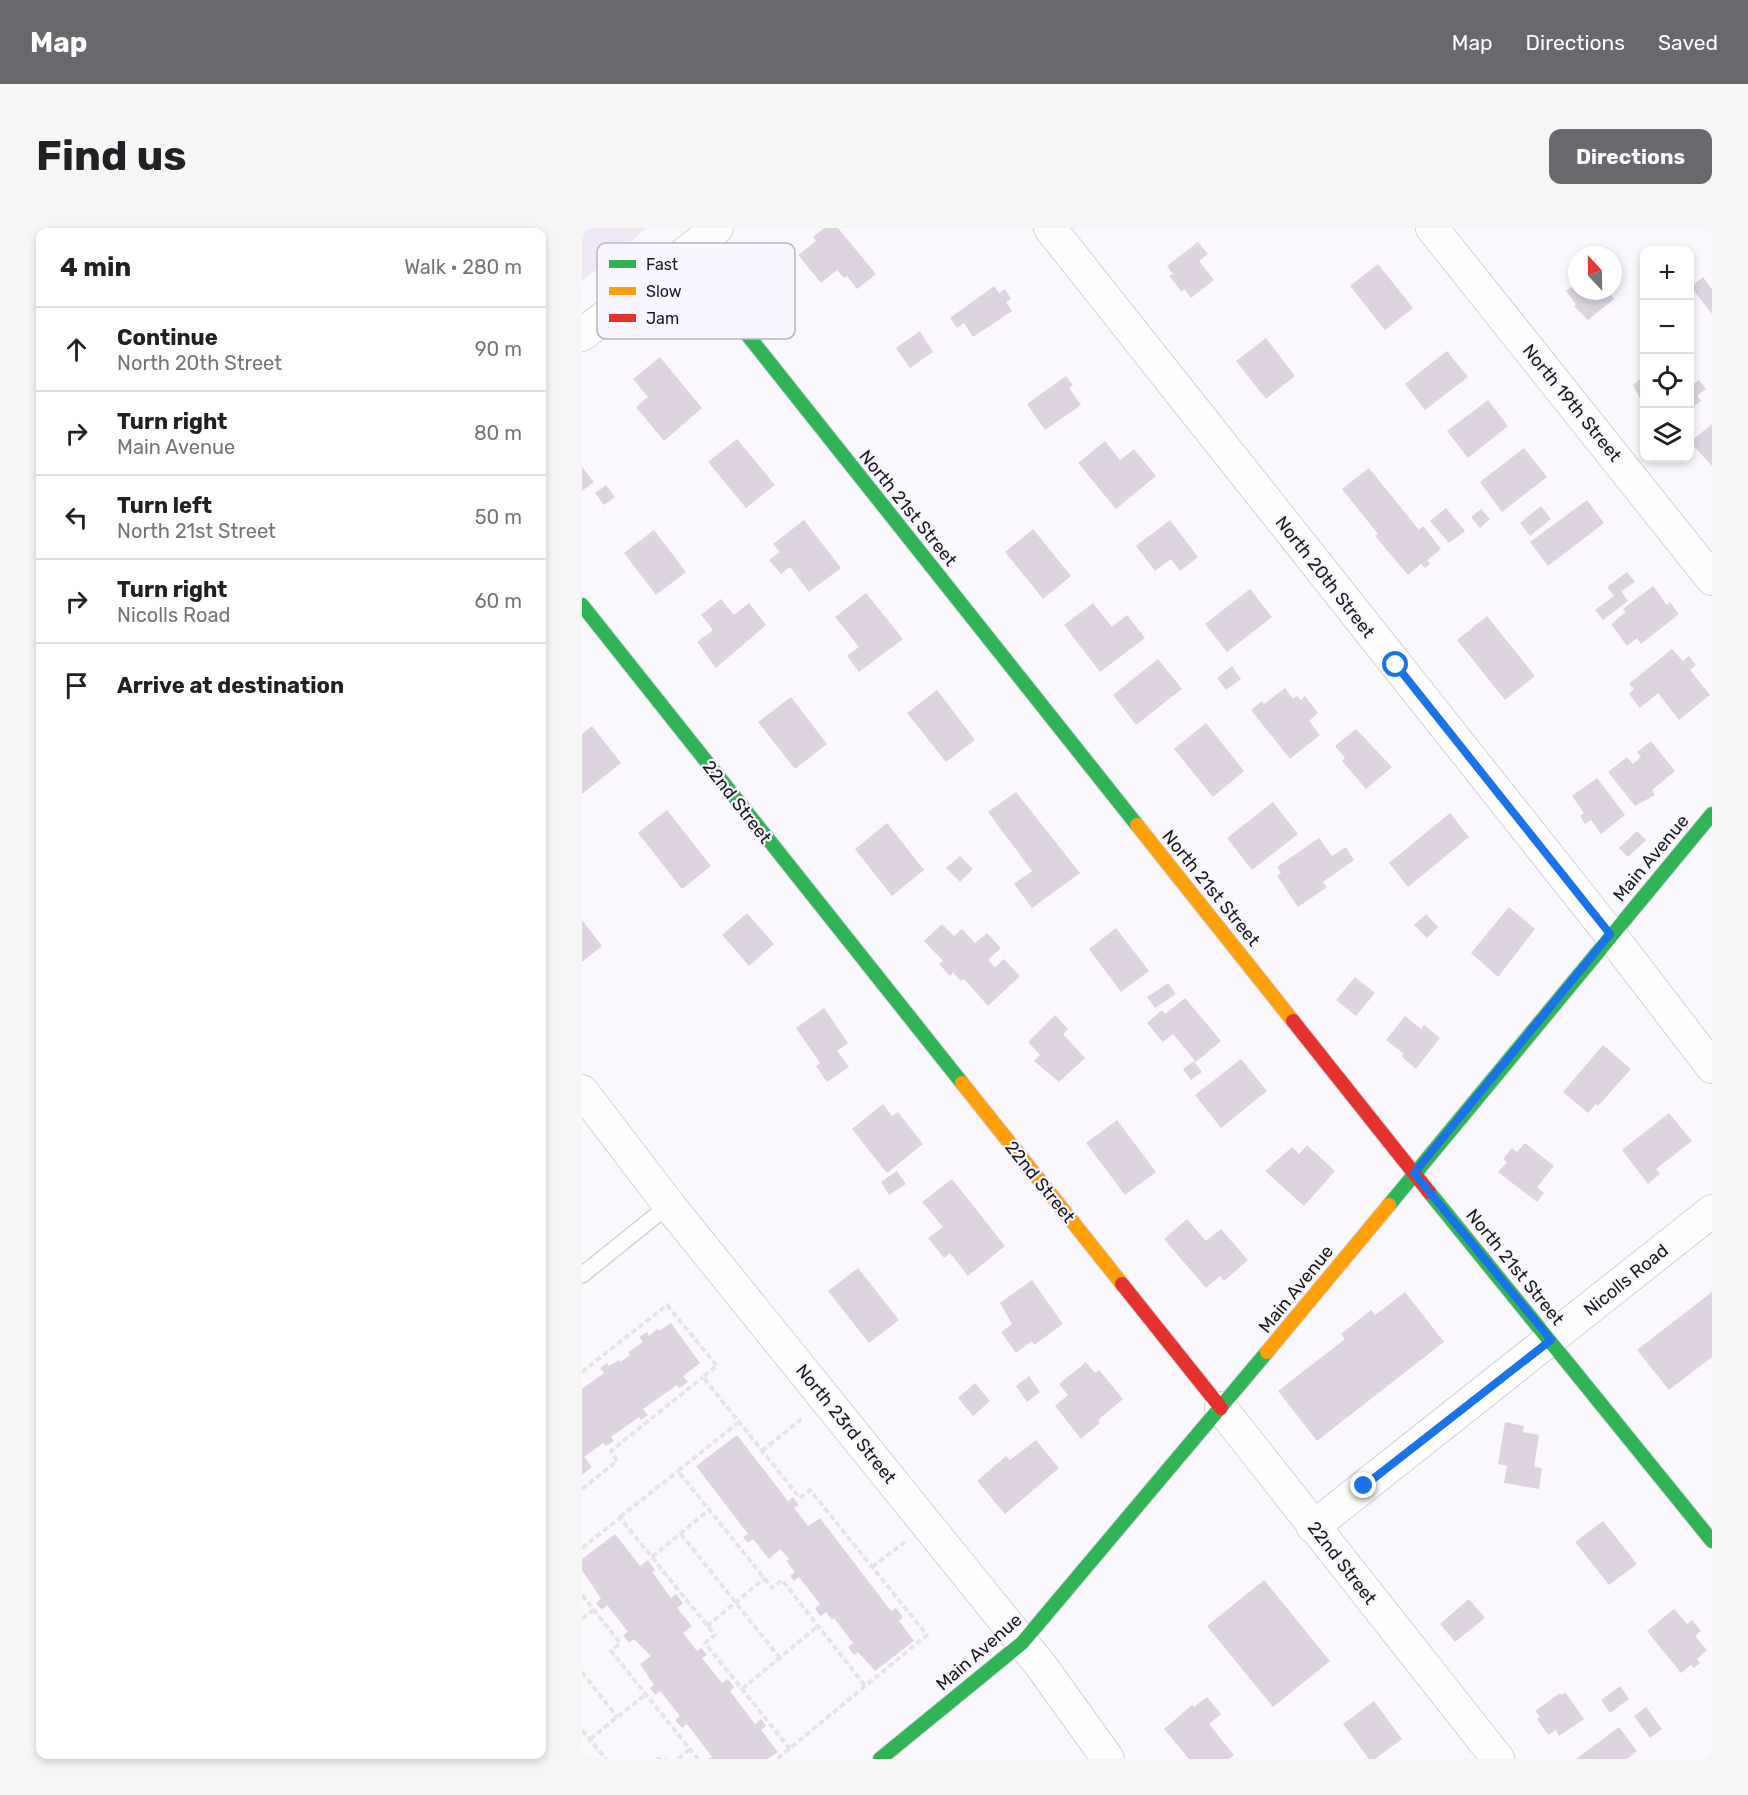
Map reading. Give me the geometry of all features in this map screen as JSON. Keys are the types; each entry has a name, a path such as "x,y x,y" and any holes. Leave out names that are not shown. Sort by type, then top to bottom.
{"street":[{"path":"699,243 717,228"},
{"name":"North 20th Street","path":"1050,228 1610,934 1712,1067"},
{"name":"North 19th Street","path":"1432,228 1712,579"},
{"path":"582,335 597,323"},
{"name":"North 21st Street","path":"751,339 1414,1173 1712,1541"},
{"name":"22nd Street","path":"582,606 1498,1759"},
{"name":"Main Avenue","path":"880,1759 1022,1643 1221,1408 1610,934 1712,814"},
{"name":"North 23rd Street","path":"582,1091 669,1205 1022,1643 1108,1759"},
{"name":"Nicolls Road","path":"1313,1527 1712,1211"}],"lane":[{"path":"582,1275 669,1205"}],"path":[{"path":"582,1372 667,1305 717,1366 611,1451 617,1461 582,1489"},
{"path":"703,1377 800,1498 810,1490 927,1635 777,1759"},
{"path":"762,1451 811,1412"},
{"path":"582,1548 739,1422"},
{"path":"678,1471 772,1588 782,1580 866,1687"},
{"path":"652,1557 710,1510"},
{"path":"620,1518 715,1635 705,1642 790,1749"},
{"path":"681,1534 779,1657"},
{"path":"872,1567 909,1539"},
{"path":"707,1626 765,1578"},
{"path":"582,1595 620,1643 611,1651 698,1759"},
{"path":"582,1619 594,1610"},
{"path":"742,1689 819,1626"},
{"path":"582,1672 617,1717"},
{"path":"590,1739 646,1694"},
{"path":"582,1730 606,1759"},
{"path":"678,1759 690,1749"},
{"path":"656,1759 667,1759"}],"shaded area":[{"path":"582,228 647,228 629,243 597,243 597,269 582,281"}],"building":[{"path":"824,228 838,228 876,274 857,289 847,276 844,278 837,270 821,283 798,255 816,241 813,237"},
{"path":"1198,242 1208,254 1199,261 1214,280 1191,298 1184,289 1182,292 1169,276 1173,274 1167,266"},
{"path":"1378,264 1413,308 1385,330 1350,286"},
{"path":"1703,277 1712,289 1712,314 1694,291 1694,284"},
{"path":"994,286 999,293 1005,289 1011,299 1006,302 1012,311 973,337 964,323 957,328 950,318"},
{"path":"1573,300 1613,300 1588,320 1574,306 1576,304"},
{"path":"920,331 933,352 910,368 896,348"},
{"path":"1266,338 1295,376 1266,399 1236,361"},
{"path":"1447,351 1468,377 1425,410 1405,384"},
{"path":"660,357 702,408 664,441 636,407 648,397 633,379"},
{"path":"1066,376 1073,385 1069,388 1081,405 1045,430 1027,404"},
{"path":"1640,379 1640,398 1633,385"},
{"path":"1699,380 1706,389 1697,396 1701,401 1694,406 1694,383"},
{"path":"1488,400 1508,426 1468,458 1447,431"},
{"path":"1712,424 1712,466 1694,446 1694,439"},
{"path":"737,439 775,485 746,508 708,462"},
{"path":"1105,441 1120,460 1134,449 1156,476 1116,509 1078,463"},
{"path":"1524,448 1547,477 1502,512 1480,482"},
{"path":"582,467 594,482 582,491"},
{"path":"1369,468 1419,530 1423,526 1441,549 1427,560 1430,564 1425,568 1421,564 1408,575 1375,536 1378,534 1342,489"},
{"path":"606,485 615,497 604,505 595,493"},
{"path":"1587,500 1604,523 1548,566 1530,542"},
{"path":"1541,506 1551,519 1530,536 1520,523"},
{"path":"1446,508 1465,531 1449,543 1430,521"},
{"path":"1481,509 1490,519 1480,528 1471,517"},
{"path":"804,520 841,568 809,592 790,567 781,574 769,560 780,552 773,544"},
{"path":"1170,520 1198,557 1180,571 1171,559 1155,571 1136,546"},
{"path":"1033,529 1071,576 1043,599 1005,552"},
{"path":"654,530 686,572 656,595 624,553"},
{"path":"1627,572 1635,582 1621,591 1628,601 1603,620 1595,610 1614,596 1607,587"},
{"path":"1653,586 1667,605 1670,602 1679,614 1641,644 1637,638 1627,646 1611,624 1626,612 1623,609"},
{"path":"1250,589 1272,617 1227,652 1205,624"},
{"path":"866,593 903,639 859,672 847,656 859,647 835,617"},
{"path":"721,599 734,615 749,603 766,625 716,668 697,642 713,630 701,615"},
{"path":"1093,603 1112,627 1127,615 1145,638 1100,672 1064,625"},
{"path":"1487,616 1535,676 1505,700 1457,640"},
{"path":"1672,649 1683,661 1689,656 1696,665 1690,670 1710,695 1679,720 1658,693 1640,708 1629,694 1634,689 1629,684"},
{"path":"1158,659 1182,689 1136,725 1113,695"},
{"path":"1232,666 1241,679 1226,690 1217,678"},
{"path":"1285,688 1293,699 1297,696 1301,700 1305,696 1318,713 1309,721 1320,735 1290,759 1251,710 1262,701 1264,704"},
{"path":"937,690 975,740 946,762 907,713"},
{"path":"791,697 827,744 795,769 758,722"},
{"path":"1206,723 1244,771 1213,797 1174,749"},
{"path":"592,726 621,763 582,794 582,734"},
{"path":"1356,729 1392,767 1366,789 1342,761 1345,758 1335,746"},
{"path":"1651,741 1675,771 1652,790 1655,795 1635,806 1608,772 1627,757 1633,764 1641,757 1637,752"},
{"path":"1597,778 1625,815 1601,834 1591,820 1585,824 1580,816 1584,813 1572,796"},
{"path":"1016,792 1080,873 1032,908 1014,884 1032,871 988,812"},
{"path":"1273,802 1298,834 1252,870 1227,838"},
{"path":"667,810 711,866 682,889 638,833"},
{"path":"1450,813 1469,837 1408,887 1389,863"},
{"path":"887,823 924,870 892,896 855,849"},
{"path":"1637,831 1646,840 1628,857 1619,848"},
{"path":"1319,838 1332,856 1346,847 1354,860 1323,882 1327,887 1298,907 1277,876 1281,873 1277,867"},
{"path":"960,856 973,869 960,882 946,868"},
{"path":"1509,907 1535,929 1498,977 1471,953"},
{"path":"747,913 774,944 749,966 722,935"},
{"path":"1426,914 1438,927 1427,938 1414,925"},
{"path":"582,920 602,946 582,962"},
{"path":"942,924 954,936 962,929 975,943 987,933 1001,948 988,960 995,967 1004,959 1020,976 988,1006 964,979 961,981 953,972 950,976 939,964 943,961 924,941"},
{"path":"1116,928 1149,971 1121,992 1089,949"},
{"path":"1355,977 1375,993 1356,1016 1336,1000"},
{"path":"1168,983 1176,994 1155,1008 1147,997"},
{"path":"1185,998 1221,1041 1196,1062 1173,1034 1163,1042 1147,1023 1162,1010 1165,1014"},
{"path":"824,1008 848,1043 837,1051 849,1067 827,1082 816,1066 820,1063 796,1028"},
{"path":"1055,1015 1068,1029 1063,1034 1085,1058 1059,1082 1034,1061 1040,1055 1028,1042"},
{"path":"1405,1016 1421,1029 1424,1025 1440,1038 1416,1069 1402,1057 1404,1054 1386,1040"},
{"path":"1603,1045 1631,1069 1598,1106 1596,1104 1588,1113 1563,1092"},
{"path":"1241,1059 1267,1091 1221,1128 1195,1095"},
{"path":"1194,1061 1202,1072 1191,1080 1183,1069"},
{"path":"883,1104 892,1116 898,1112 923,1144 887,1173 852,1129"},
{"path":"1669,1113 1692,1141 1656,1169 1660,1174 1648,1184 1622,1150"},
{"path":"1117,1120 1156,1172 1125,1195 1086,1143"},
{"path":"1525,1143 1554,1166 1537,1187 1544,1193 1537,1202 1498,1172 1507,1162 1503,1159 1512,1148 1517,1152"},
{"path":"1307,1145 1335,1171 1304,1206 1265,1171 1292,1147 1299,1154"},
{"path":"897,1171 906,1184 889,1195 881,1182"},
{"path":"952,1179 1005,1246 968,1276 950,1253 944,1258 928,1238 943,1227 922,1202"},
{"path":"1187,1219 1206,1241 1221,1229 1248,1260 1224,1281 1220,1276 1206,1288 1164,1239"},
{"path":"858,1268 899,1320 869,1343 828,1291"},
{"path":"1032,1280 1063,1324 1034,1345 1032,1341 1016,1353 1001,1332 1012,1324 1000,1303"},
{"path":"1405,1292 1444,1342 1317,1441 1278,1391 1345,1339 1341,1334 1371,1310 1375,1315"},
{"path":"1712,1292 1712,1357 1669,1390 1637,1350"},
{"path":"671,1323 700,1363 683,1376 688,1382 679,1388 677,1385 643,1409 648,1415 641,1420 639,1417 611,1437 614,1441 606,1446 603,1443 584,1457 592,1467 582,1475 582,1389 604,1373 600,1368 607,1363 609,1366 630,1355 628,1352 643,1342 639,1337 647,1332 649,1336 657,1329 659,1331"},
{"path":"1086,1362 1095,1373 1099,1370 1123,1399 1098,1420 1100,1423 1081,1439 1055,1406 1068,1395 1059,1384"},
{"path":"1029,1376 1040,1392 1027,1402 1016,1386"},
{"path":"975,1383 990,1401 973,1416 958,1398"},
{"path":"1505,1422 1524,1426 1523,1432 1539,1435 1534,1467 1542,1468 1539,1489 1504,1483 1507,1466 1498,1464"},
{"path":"737,1435 788,1501 793,1497 799,1505 794,1508 808,1526 820,1518 891,1611 896,1608 903,1617 899,1621 914,1641 875,1671 858,1652 854,1655 848,1647 853,1643 834,1618 832,1620 826,1612 820,1616 815,1608 820,1604 799,1577 794,1581 790,1576 795,1572 786,1561 789,1559 780,1549 769,1559 753,1539 748,1543 743,1537 748,1534 696,1466"},
{"path":"1036,1440 1059,1468 1005,1514 977,1481 1006,1456 1010,1460"},
{"path":"1603,1521 1637,1564 1609,1585 1575,1542"},
{"path":"615,1534 640,1566 648,1560 655,1570 652,1572 671,1598 676,1594 683,1603 677,1608 692,1626 683,1633 697,1651 701,1648 707,1655 702,1658 722,1683 728,1679 734,1687 730,1691 755,1724 761,1719 766,1726 761,1730 778,1752 768,1759 708,1759 712,1757 687,1724 682,1728 675,1720 680,1716 660,1691 655,1695 650,1688 654,1685 640,1664 651,1656 634,1639 629,1643 623,1635 628,1632 607,1605 602,1610 596,1603 601,1599 582,1570 582,1559"},
{"path":"1264,1580 1330,1661 1273,1707 1207,1626"},
{"path":"1469,1599 1485,1618 1455,1642 1440,1624"},
{"path":"1674,1609 1687,1624 1692,1620 1701,1631 1695,1636 1707,1650 1697,1659 1700,1663 1694,1668 1691,1665 1681,1673 1647,1631"},
{"path":"1620,1686 1629,1699 1610,1713 1601,1700"},
{"path":"1565,1692 1584,1719 1559,1736 1556,1730 1548,1735 1537,1719 1540,1717 1535,1711 1560,1693 1562,1695"},
{"path":"1207,1697 1221,1714 1209,1724 1234,1755 1229,1759 1189,1759 1164,1729 1192,1705 1194,1707"},
{"path":"1374,1701 1402,1739 1375,1759 1369,1759 1343,1724"},
{"path":"1646,1707 1662,1729 1650,1738 1634,1716"},
{"path":"1619,1727 1637,1751 1627,1759 1576,1759"}],"traffic: fast":[{"path":"751,339 1137,825"},
{"path":"582,605 962,1083"},
{"path":"1389,1205 1712,814"},
{"path":"1429,1192 1712,1541"},
{"path":"880,1759 1022,1643 1267,1352"}],"traffic: slow":[{"path":"1137,825 1293,1021"},
{"path":"962,1083 1122,1284"},
{"path":"1267,1352 1389,1205"}],"traffic: jam":[{"path":"1293,1021 1429,1192"},
{"path":"1122,1284 1221,1408"}],"route":[{"path":"1364,1486 1551,1340 1414,1173 1610,934 1396,665"}]}
